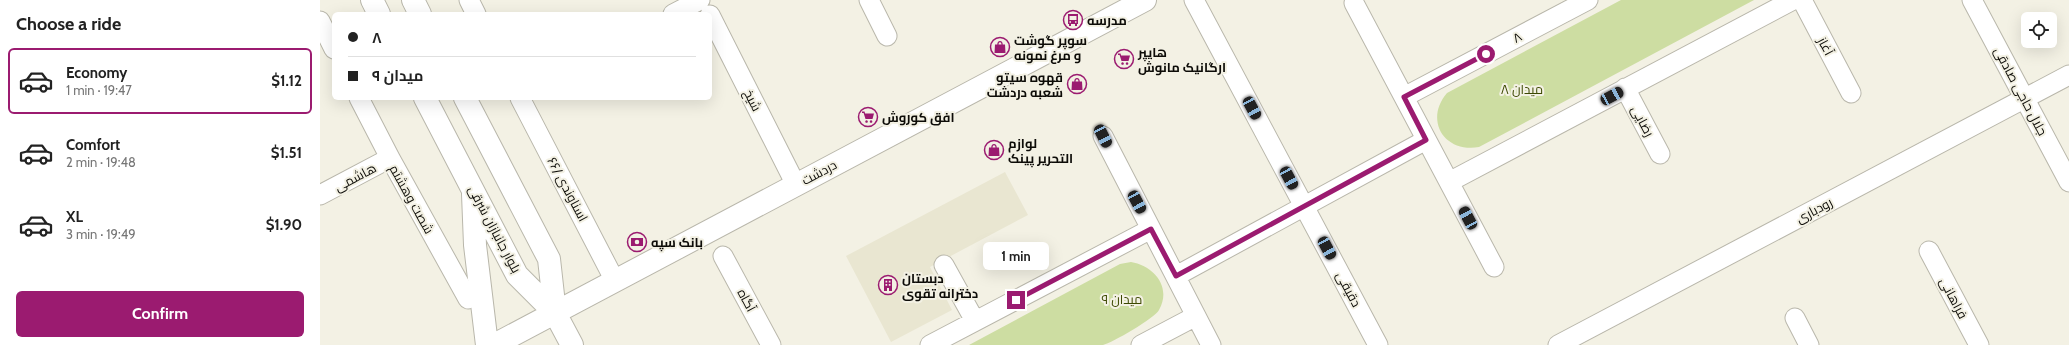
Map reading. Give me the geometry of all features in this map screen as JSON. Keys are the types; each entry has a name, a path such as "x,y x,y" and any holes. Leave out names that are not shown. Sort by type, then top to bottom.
{"main road":[{"path":"372,0 378,12"},
{"path":"413,0 419,12"},
{"name":"دردشت","path":"494,345 1144,0"},
{"name":"بلوار جانبازان شرقی","path":"426,100 473,187 517,275 555,313"},
{"path":"466,100 549,258 555,313 572,345"},
{"path":"473,187 475,245 487,345"}],"street":[{"path":"469,0 475,12"},
{"path":"678,12 701,0"},
{"name":"شیخ","path":"701,0 708,12"},
{"path":"869,0 887,36"},
{"name":"دقیقی","path":"1194,0 1378,345"},
{"path":"1449,182 1793,0"},
{"name":"آغاز","path":"1802,0 1850,93"},
{"name":"جلال حاجی صادقی","path":"1972,0 2069,182"},
{"name":"۸","path":"1404,97 1583,1"},
{"path":"1354,3 1494,267"},
{"name":"شیخ","path":"712,19 796,185"},
{"path":"320,21 332,45"},
{"name":"رودباری","path":"1558,345 2069,75"},
{"name":"رضایی","path":"1626,88 1660,154"},
{"name":"شصت وهشتم","path":"360,100 390,158 468,299"},
{"name":"اسناوندی /۶۶","path":"521,100 615,280"},
{"path":"1103,136 1211,345"},
{"path":"1176,276 1426,140"},
{"name":"هاشمی","path":"320,195 390,158"},
{"path":"930,345 1151,229"},
{"name":"فراهانی","path":"1929,251 1979,345"},
{"name":"آگاه","path":"723,256 771,345"},
{"path":"944,265 975,322"},
{"path":"1141,345 1196,316"},
{"path":"1794,318 1809,345"}],"shaded area":[{"path":"1005,172 1028,215 930,267 952,310 891,342 846,256"}],"green space":[{"name":"میدان ۸","path":"1621,0 1754,0 1479,147 1467,148 1456,145 1447,140 1441,132 1437,114 1440,103 1447,93"},
{"name":"میدان ۹","path":"1131,262 1147,268 1158,279 1162,286 1162,301 1159,310 1150,319 1115,340 1103,345 969,345 1120,264"}],"place":[{"name":"مدرسه","path":"1073,20"},
{"name":"سوپر گوشت و مرغ نمونه","path":"1000,47"},
{"name":"هایپر ارگانیک مانوش","path":"1124,59"},
{"name":"قهوه سیتو شعبه دردشت","path":"1077,84"},
{"name":"افق کوروش","path":"868,117"},
{"name":"لوازم التحریر پینک","path":"994,150"},
{"name":"بانک سپه","path":"637,242"},
{"name":"دبستان دخترانه تقوی","path":"888,285"}],"route":[{"path":"1016,300 1151,229 1176,276 1426,140 1404,97 1486,54"}]}
